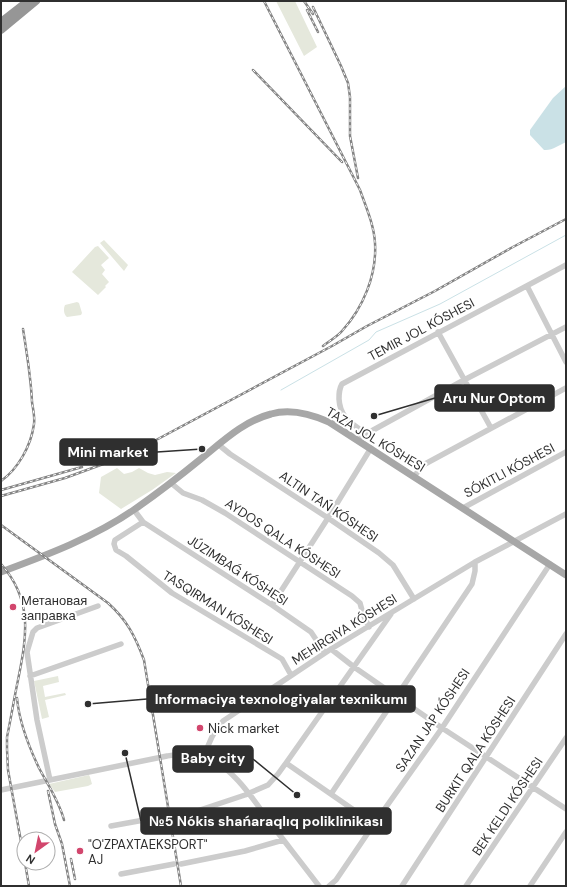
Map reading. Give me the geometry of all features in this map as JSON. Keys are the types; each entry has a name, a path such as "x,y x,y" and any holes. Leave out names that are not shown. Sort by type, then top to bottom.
{"highway":[{"path":"3,27 28,1"},
{"path":"3,27 36,1"}],"main road":[{"name":"TAZA JOL KÓSHESI","path":"1,572 96,532 134,510 172,483 240,428 271,413 291,412 310,414 329,422 358,439 566,575"}],"street":[{"name":"TEMIR JOL KÓSHESI","path":"366,434 351,423 340,408 339,389 342,384 566,265"},
{"path":"527,286 566,362"},
{"path":"358,439 464,380 566,326"},
{"path":"438,332 491,428"},
{"path":"414,476 425,464 566,388"},
{"path":"219,445 230,454 379,553 393,566 414,599"},
{"path":"272,605 371,448"},
{"name":"SÓKITLI KÓSHESI","path":"463,508 566,452"},
{"name":"AYDOS QALA KÓSHESI","path":"172,483 183,493 202,500 219,510 352,596 360,603 369,627"},
{"name":"JÚZIMBAǴ KÓSHESI","path":"134,510 143,522 272,605 311,632 325,653"},
{"name":"MEHIRGIYA KÓSHESI","path":"205,756 207,747 216,729 223,721 291,675 331,649 475,562 566,514"},
{"path":"143,522 115,540 114,544 116,550 126,556 172,593 282,659 291,675"},
{"path":"331,794 472,584 475,571 475,562"},
{"name":"SAZAN JAP KÓSHESI","path":"329,886 336,880 442,728 550,564"},
{"path":"50,780 37,720 27,652 33,632 37,628 98,606"},
{"path":"176,818 248,794 268,784 286,763 392,612"},
{"name":"BURKIT QALA KÓSHESI","path":"402,886 566,634"},
{"path":"30,676 121,644"},
{"path":"331,649 396,697 566,809"},
{"name":"BEK KELDI KÓSHESI","path":"466,886 566,738"},
{"path":"1,790 167,756 190,754 205,756 221,765 229,772 248,794 319,886"},
{"path":"286,763 374,824"},
{"path":"111,826 166,816"},
{"path":"530,886 566,832"},
{"path":"181,864 245,851 284,840"},
{"path":"121,874 174,864"}],"shaded area":[{"path":"276,1 295,1 317,47 304,56"},
{"path":"104,240 128,265 124,271 100,243"},
{"path":"98,246 109,258 101,265 105,270 102,274 109,282 98,295 72,272 95,247"},
{"path":"77,302 79,303 82,313 81,315 67,317 64,312 65,305"},
{"path":"117,468 124,474 139,468 155,475 167,472 176,473 121,509 99,493 101,477"},
{"path":"58,676 59,682 43,686 45,697 65,693 66,695 45,700 49,717 42,719 34,681"},
{"path":"89,775 92,784 88,786 55,792 49,784"}],"water":[{"path":"566,86 566,142 553,149 544,150 530,135 530,130 553,98"}],"waterway":[{"path":"281,390 369,340 376,332 440,304 566,235"}],"railway":[{"path":"264,1 360,190 373,230 375,243 374,267 367,290 350,322 342,331 323,346"},
{"path":"304,1 313,14"},
{"path":"313,7 348,83 350,97 350,136 358,178"},
{"path":"307,10 318,32"},
{"path":"253,70 342,162"},
{"path":"1,496 65,478 117,459 143,447 435,291 566,219"},
{"path":"1,481 13,470 23,456 27,449 34,424 30,375 23,329"},
{"path":"1,490 82,467"},
{"path":"1,525 108,603 115,609 134,636 144,660 181,886"},
{"path":"1,564 18,591 23,605 25,619 24,648 7,737 8,770 19,831"},
{"path":"17,698 22,725 28,743 56,800 64,820"},
{"path":"48,791 55,824 62,844 70,886"},
{"path":"71,859 75,879"},
{"path":"26,871 29,886"}],"place":[{"name":"Aru Nur Optom","path":"374,416"},
{"name":"Mini market","path":"202,449"},
{"name":"Метановая заправка","path":"13,607"},
{"name":"Informaciya texnologiyalar texnikumı","path":"88,704"},
{"name":"Nick market","path":"200,728"},
{"name":"№5 Nókis shańaraqlıq poliklinikası","path":"125,753"},
{"name":"Baby city","path":"297,795"},
{"name":"\"O'ZPAXTAEKSPORT\" AJ","path":"80,851"}]}
